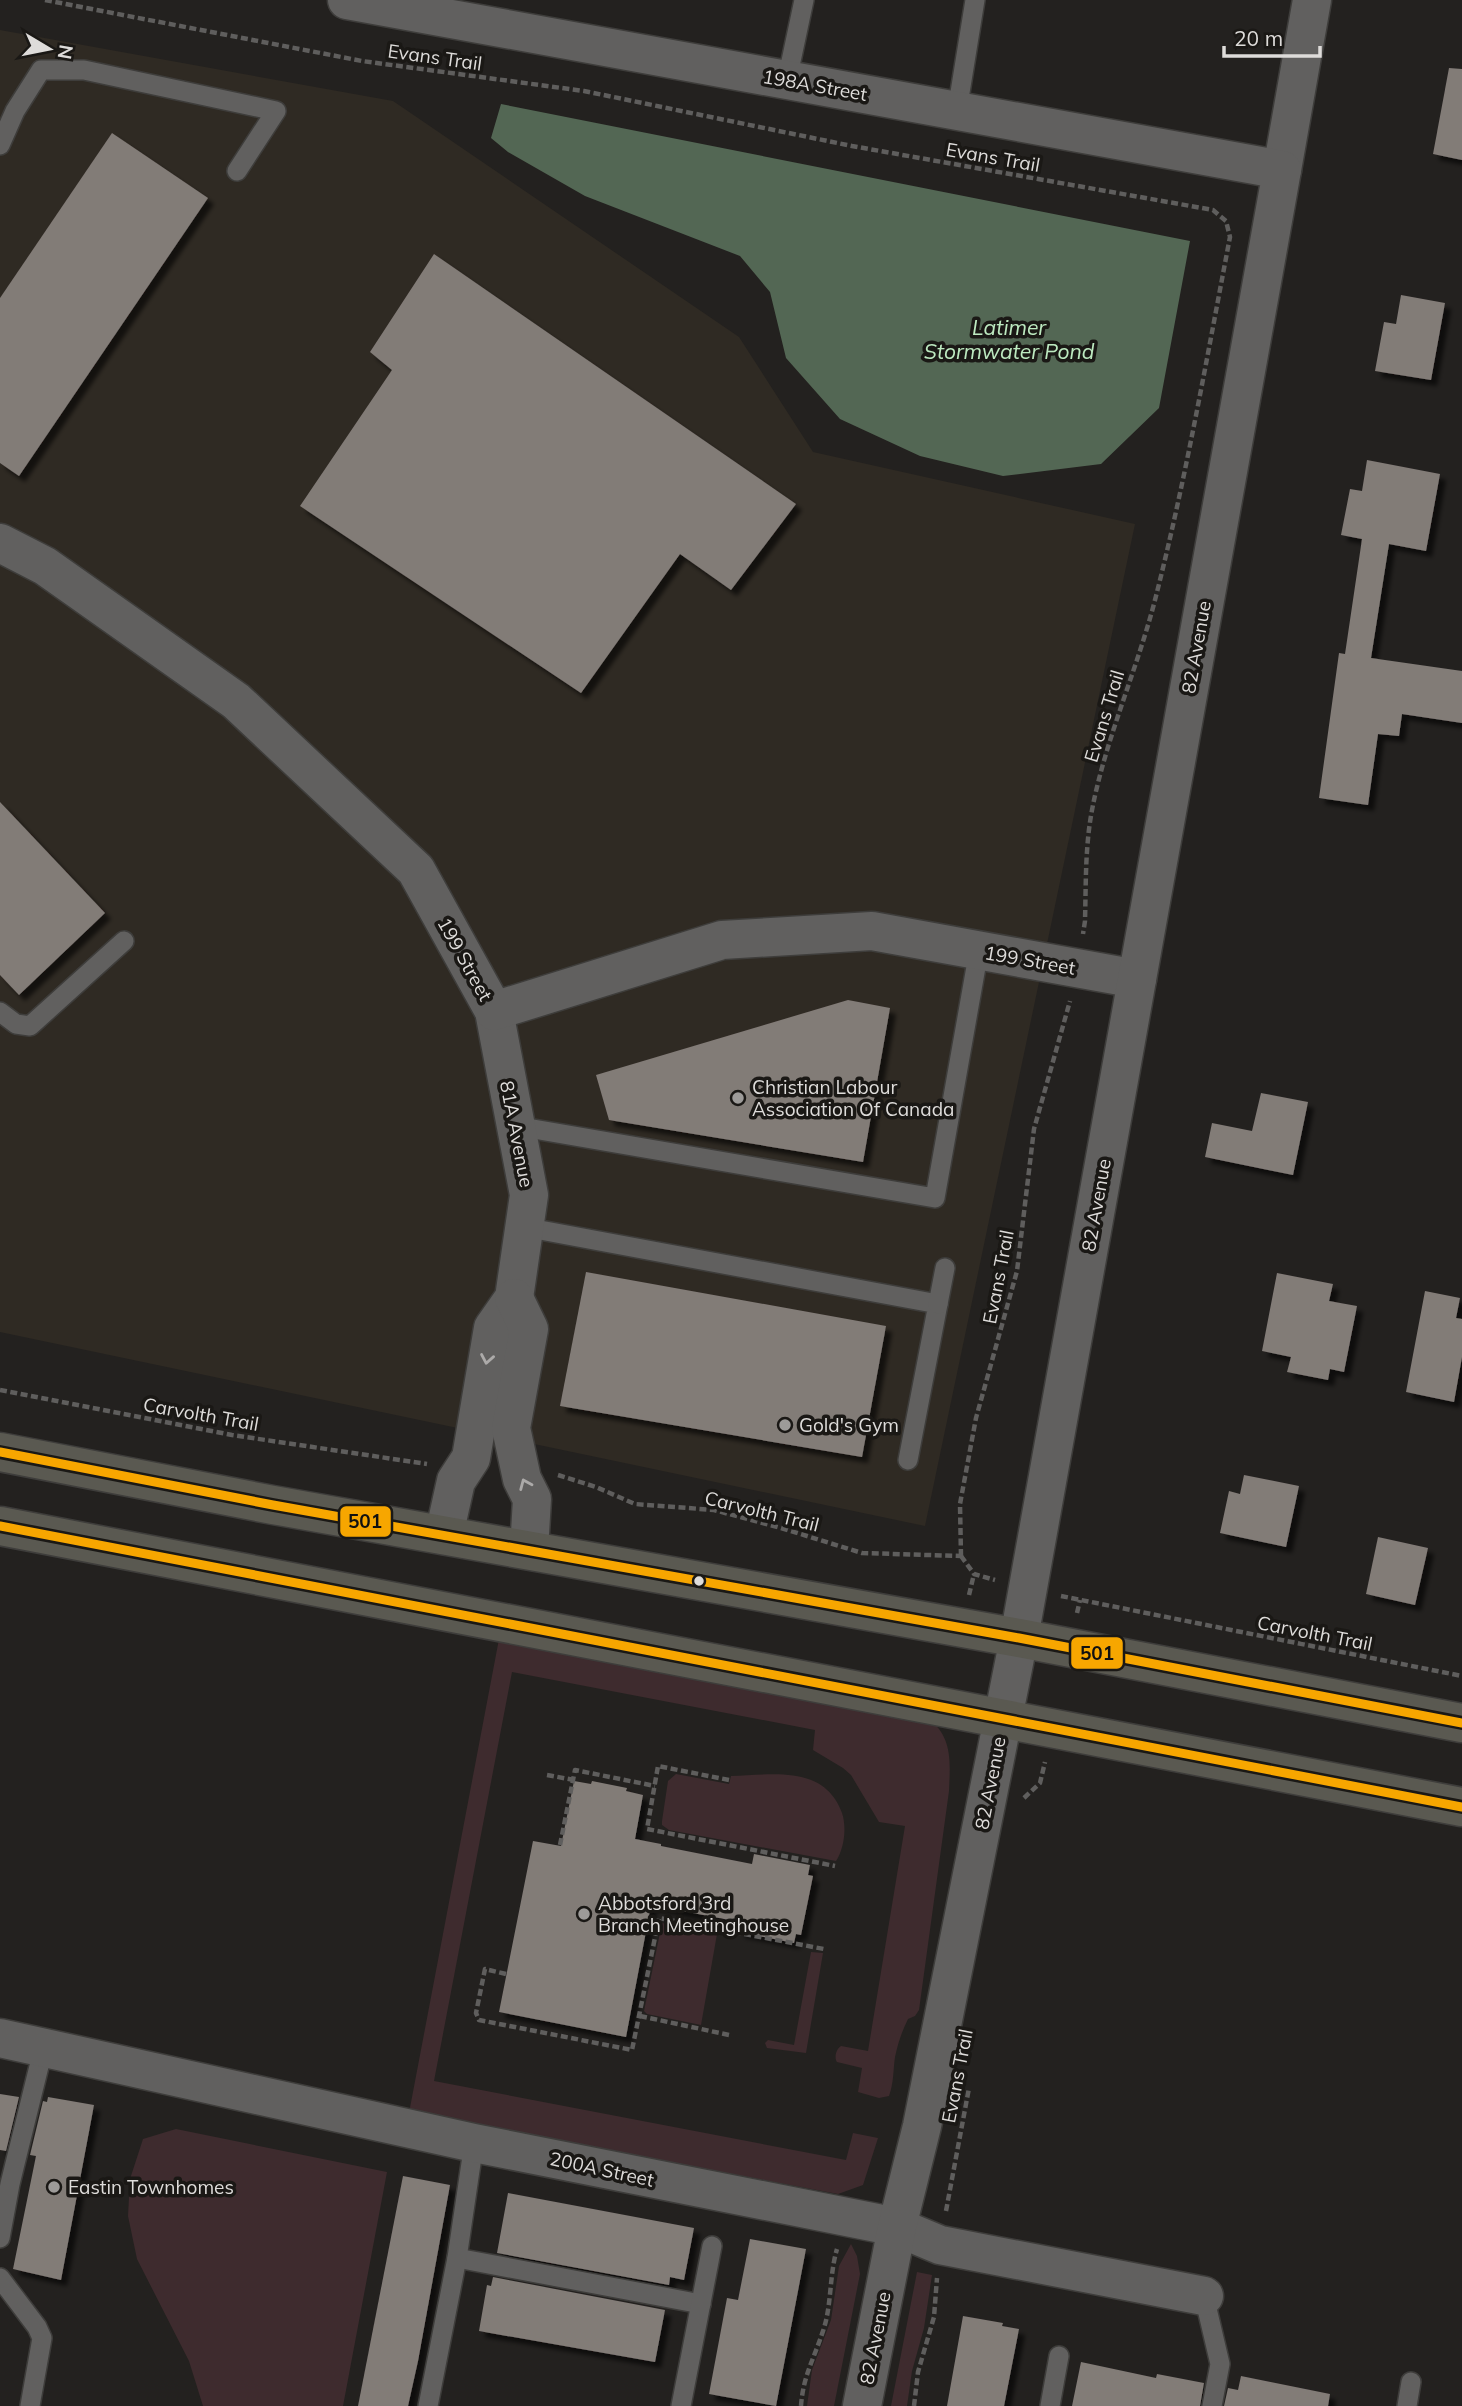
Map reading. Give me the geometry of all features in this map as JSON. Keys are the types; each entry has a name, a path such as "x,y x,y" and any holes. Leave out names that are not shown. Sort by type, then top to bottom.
{"main road":[{"path":"0,1452 273,1505 1019,1638 1462,1723"},
{"path":"0,1526 1462,1807"}],"street":[{"name":"198A Street","path":"347,0 1282,170"},
{"name":"82 Avenue","path":"862,2406 897,2227 922,2126 1019,1638 1312,0"},
{"name":"199 Street","path":"0,543 45,566 236,701 416,870 494,1011 722,940 872,931 1137,979"},
{"name":"81A Avenue","path":"444,1535 456,1481 471,1458 493,1328 514,1298 529,1195 494,1011"},
{"path":"514,1298 529,1329 511,1428 522,1479 532,1499 529,1550"},
{"name":"200A Street","path":"0,2038 474,2143 897,2227 940,2245 1205,2296"}],"lane":[{"path":"787,80 804,0"},
{"path":"957,111 975,0"},
{"path":"0,145 15,111 41,70 84,71 276,111 237,171"},
{"path":"0,1012 16,1024 30,1026 124,941"},
{"path":"516,1126 935,1198 979,950"},
{"path":"524,1227 938,1304"},
{"path":"908,1460 945,1268"},
{"path":"0,2238 7,2167 44,2046"},
{"path":"428,2406 457,2258 474,2143"},
{"path":"681,2406 712,2246"},
{"path":"457,2258 701,2304"},
{"path":"0,2278 37,2327 42,2338 30,2406"},
{"path":"1205,2296 1220,2364 1212,2406"},
{"path":"1050,2406 1059,2356"},
{"path":"1407,2406 1411,2382"}],"path":[{"name":"Evans Trail","path":"45,0 362,61 584,90 852,146 1213,210 1226,221 1230,237 1183,483 1155,600 1101,772 1093,808 1087,843 1085,921"},
{"name":"Evans Trail","path":"961,1556 960,1504 976,1419 1017,1271 1034,1129 1069,1005"},
{"name":"Carvolth Trail","path":"0,1390 232,1435 429,1465"},
{"name":"Carvolth Trail","path":"552,1473 596,1487 635,1504 714,1510 862,1553 961,1556"},
{"path":"961,1556 974,1574"},
{"name":"Carvolth Trail","path":"1080,1600 1462,1676"},
{"path":"1021,1807 1030,1791 1040,1783 1046,1759"},
{"path":"729,1780 658,1766 647,1829 835,1866"},
{"path":"561,1845 575,1770 655,1786"},
{"path":"547,1775 574,1780"},
{"path":"506,1974 485,1969 476,2013 480,2020 632,2050 659,1918 824,1949"},
{"path":"639,2016 729,2035"},
{"name":"Evans Trail","path":"914,2406 918,2372 934,2318 940,2245 969,2086"},
{"path":"801,2406 803,2381 827,2316 833,2263 839,2240"}],"shaded area":[{"path":"0,30 393,101 739,337 813,452 1135,524 925,1526 0,1332"},
{"path":"499,1639 932,1721 939,1729 949,1753 949,1791 919,2010 915,2016 908,2019 900,2037 889,2096 879,2098 858,2092 862,2068 837,2062 836,2056 841,2046 868,2051 905,1826 879,1822 851,1775 813,1750 815,1730 512,1672 434,2081 846,2160 853,2133 878,2138 863,2185 838,2194 409,2113"},
{"path":"676,1774 729,1784 731,1776 779,1774 810,1779 823,1786 834,1797 842,1813 844,1832 839,1856 836,1861 669,1830 662,1825 662,1821 668,1781"},
{"path":"662,1923 717,1934 701,2025 647,2014 644,2011"},
{"path":"811,1952 823,1953 806,2053 767,2048 765,2043 768,2040 794,2045"},
{"path":"176,2129 387,2172 343,2406 203,2406 189,2361 137,2259 128,2216 130,2179 143,2139"},
{"path":"851,2244 857,2256 860,2274 834,2406 807,2406 812,2370 831,2320 839,2266"},
{"path":"917,2272 932,2275 924,2328 912,2371 907,2406 891,2406"}],"water":[{"name":"Latimer Stormwater Pond","path":"501,104 1190,241 1159,408 1101,464 1003,476 920,456 840,419 786,358 770,292 740,256 585,196 508,152 491,138"}],"building":[{"path":"1449,68 1462,69 1462,160 1433,154"},
{"path":"112,133 208,198 19,476 0,463 0,298"},
{"path":"434,254 796,504 731,590 680,554 581,693 300,506 392,370 370,352"},
{"path":"1401,295 1445,303 1431,380 1375,371 1384,322 1396,324"},
{"path":"1367,460 1440,474 1426,551 1389,544 1371,658 1462,671 1462,723 1402,714 1399,736 1378,734 1368,805 1319,798 1339,653 1345,654 1362,539 1341,535 1350,489 1362,491"},
{"path":"0,802 105,913 19,995 0,975"},
{"name":"Christian Labour Association Of Canada","path":"848,1000 890,1008 863,1162 609,1120 596,1075"},
{"path":"1261,1093 1308,1102 1293,1175 1205,1157 1212,1123 1252,1131"},
{"path":"586,1272 886,1326 862,1457 560,1406"},
{"path":"1277,1273 1333,1284 1329,1301 1357,1306 1344,1372 1330,1369 1328,1380 1287,1372 1291,1357 1262,1351"},
{"path":"1425,1291 1460,1298 1456,1318 1462,1319 1462,1357 1454,1402 1406,1392"},
{"path":"1244,1475 1299,1486 1286,1547 1220,1533 1229,1491 1240,1494"},
{"path":"1378,1537 1428,1548 1415,1605 1366,1594"},
{"name":"Abbotsford 3rd Branch Meetinghouse","path":"574,1781 591,1784 592,1781 627,1788 626,1791 643,1795 635,1839 752,1864 754,1854 810,1865 808,1875 813,1876 801,1935 796,1934 794,1943 739,1932 740,1922 651,1905 626,2037 499,2012 533,1841 561,1846"},
{"path":"0,2094 19,2097 6,2151 0,2150"},
{"name":"Eastin Townhomes","path":"48,2097 94,2105 61,2280 13,2269 36,2156 30,2155 43,2101 47,2102"},
{"path":"403,2176 450,2185 418,2361 408,2406 358,2406"},
{"path":"508,2193 694,2228 684,2280 670,2277 669,2285 497,2253"},
{"path":"750,2239 806,2249 776,2406 709,2394 727,2298 738,2300"},
{"path":"493,2277 665,2310 655,2362 479,2331 487,2285 491,2286"},
{"path":"963,2316 1003,2323 1002,2326 1019,2329 1004,2406 947,2406"},
{"path":"1081,2362 1156,2378 1157,2374 1204,2383 1200,2406 1072,2406"},
{"path":"1241,2376 1330,2394 1328,2406 1224,2406 1228,2388 1238,2390"}],"transit line":[{"name":"501","path":"0,1452 273,1505 1019,1638 1462,1723"},
{"name":"501","path":"0,1526 1462,1807"}],"place":[{"name":"Christian Labour Association Of Canada","path":"738,1098"},
{"name":"Gold's Gym","path":"785,1425"},
{"name":"Abbotsford 3rd Branch Meetinghouse","path":"584,1914"},
{"name":"Eastin Townhomes","path":"54,2187"}]}
